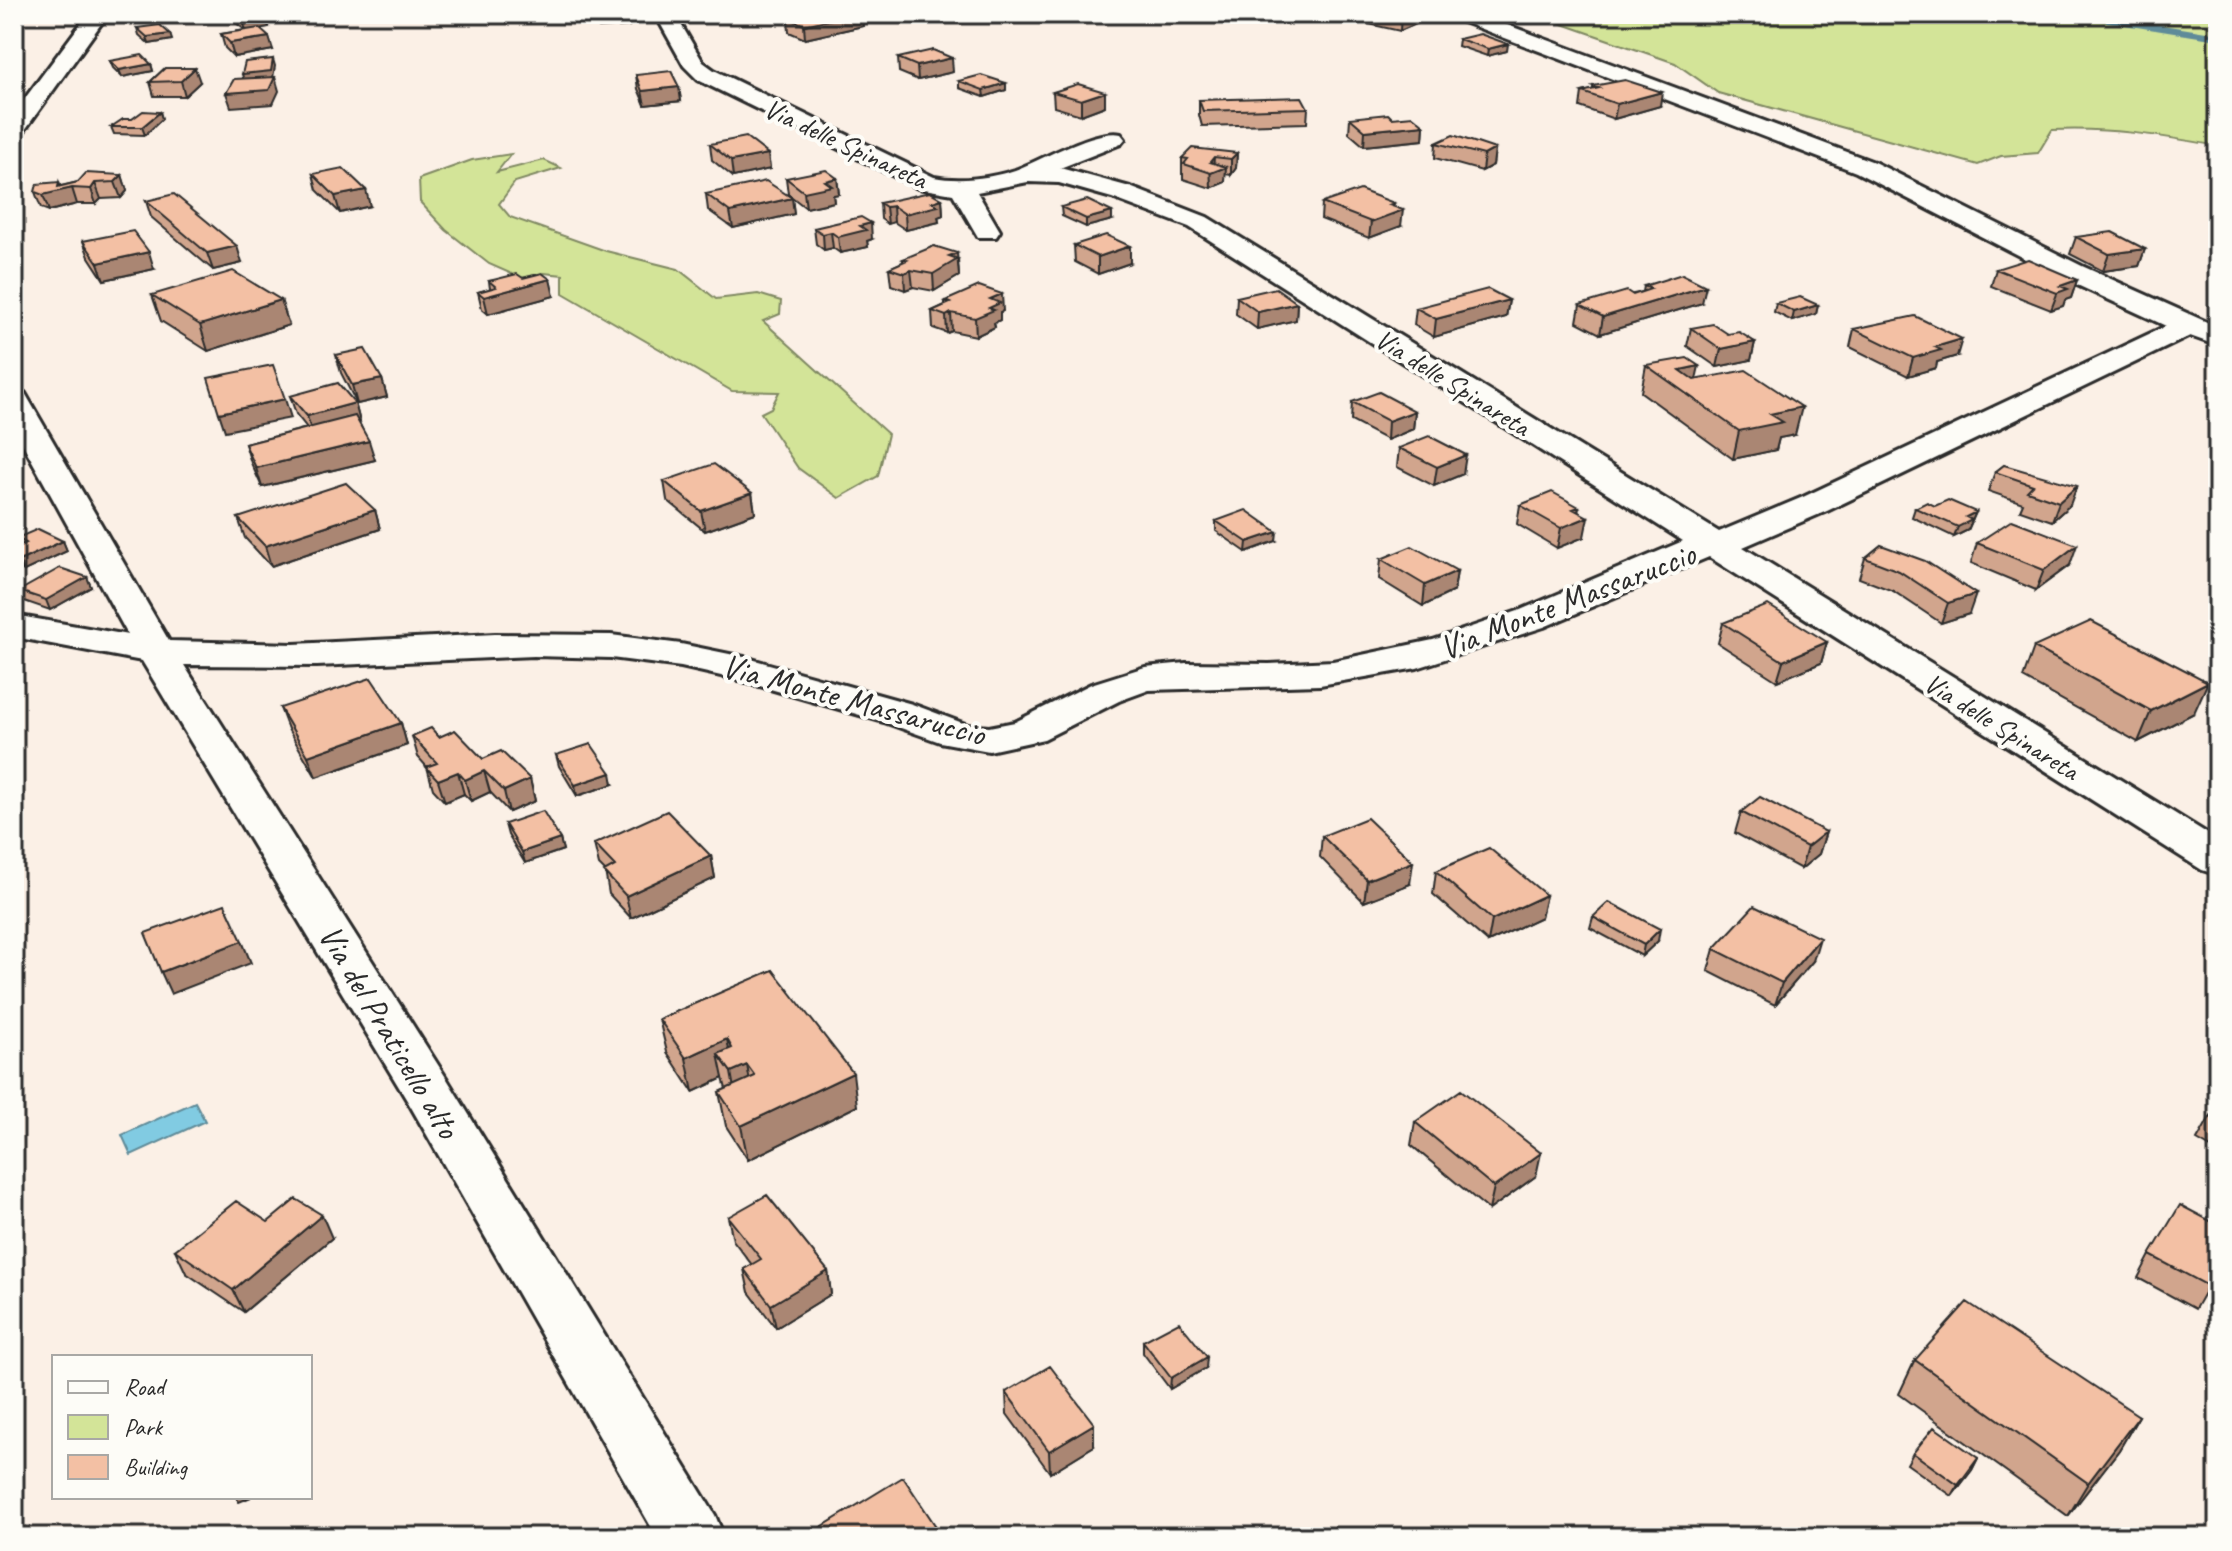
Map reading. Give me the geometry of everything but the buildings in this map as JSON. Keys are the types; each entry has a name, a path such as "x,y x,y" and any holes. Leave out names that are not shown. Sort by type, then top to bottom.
{"street":[{"path":"14,129 98,14"},
{"name":"Via delle Spinareta","path":"665,14 695,66 713,79 927,183 962,188 1014,177 1059,176 1165,208 1198,222 2218,860"},
{"name":"Via Monte Massaruccio","path":"1465,16 1879,173 2072,272 2204,331"},
{"path":"1014,177 1113,139"},
{"path":"962,188 987,231"},
{"name":"Via Monte Massaruccio","path":"156,652 271,656 490,643 610,646 696,658 897,713 962,735 993,739 1034,728 1109,691 1144,679 1193,674 1255,676 1333,672 1449,647 1523,623 1696,548 1716,546 1815,504 2204,331"},
{"name":"Via del Praticello alto","path":"14,400 156,652 429,1093 692,1537"},
{"path":"14,626 156,652"}],"green space":[{"path":"1534,14 2218,14 2218,146 2115,131 2052,130 2038,153 2001,156 1978,165 1718,93 1675,63"},
{"path":"511,154 497,172 544,160 561,168 515,182 499,204 510,217 606,251 678,269 716,299 758,294 781,301 780,314 763,321 888,434 878,476 839,498 798,468 761,413 771,408 779,392 732,391 563,293 563,275 544,273 521,278 489,264 446,230 420,202 419,179 472,160"}],"water":[{"path":"195,1102 205,1121 131,1155 122,1135"}],"waterway":[{"path":"2075,14 2218,37"}]}
